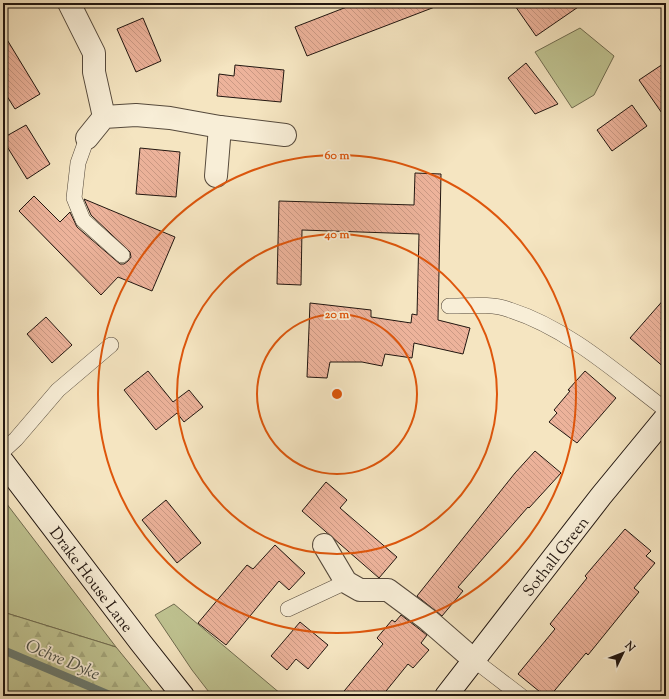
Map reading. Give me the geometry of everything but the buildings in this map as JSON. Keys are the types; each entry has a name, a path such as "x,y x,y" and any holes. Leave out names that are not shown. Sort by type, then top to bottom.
{"street":[{"path":"69,3 94,53 94,72 104,117"},
{"path":"88,138 104,117 136,115 170,118 285,135"},
{"path":"216,176 220,126"},
{"name":"Sothall Green","path":"446,696 601,496 666,417"},
{"name":"Drake House Lane","path":"3,462 141,644 183,696"},
{"path":"324,545 346,582 360,590 388,590 427,619 474,660"}],"lane":[{"path":"88,138 78,162 74,198 83,220 122,255"},
{"path":"449,306 488,306 509,309 555,329 666,410"},
{"path":"3,451 16,439 58,390 111,345"},
{"path":"288,609 346,582"},
{"path":"474,660 521,696"}],"green space":[{"path":"580,28 614,56 594,95 572,108 535,52"},
{"path":"3,499 116,647 3,612"},
{"path":"174,604 284,696 212,696 192,670 155,615"},
{"path":"3,612 116,647 156,696 3,696"}],"waterway":[{"name":"Ochre Dyke","path":"3,650 112,696"}]}
